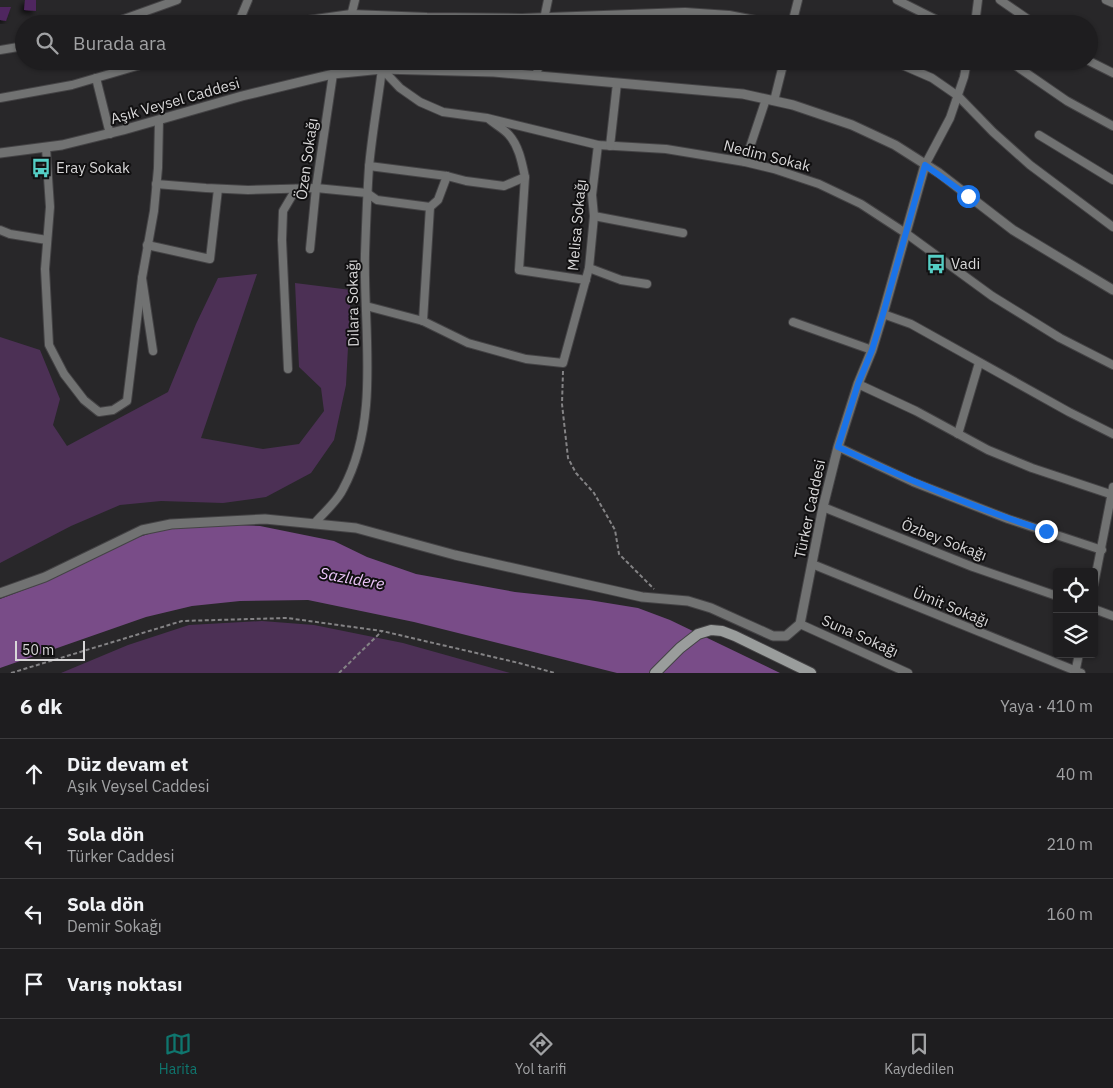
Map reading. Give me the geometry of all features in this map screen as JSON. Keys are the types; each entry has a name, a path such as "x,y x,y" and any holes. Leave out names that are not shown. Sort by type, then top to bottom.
{"main road":[{"path":"655,673 677,651 698,634 710,630 722,631 811,673"}],"street":[{"path":"135,15 177,0"},
{"path":"242,15 248,0"},
{"path":"351,14 355,0"},
{"path":"545,15 548,0"},
{"path":"794,15 798,0"},
{"path":"897,0 927,15"},
{"path":"976,15 978,0"},
{"path":"1000,0 1022,15"},
{"path":"1106,0 1113,3"},
{"path":"638,15 685,12 729,15"},
{"path":"344,15 376,15"},
{"path":"0,50 15,48"},
{"path":"1098,65 1113,72"},
{"path":"0,98 54,89 123,70"},
{"name":"Özen Sokağı","path":"310,249 316,188 338,70"},
{"name":"Aşık Veysel Caddesi","path":"0,153 46,148 110,134 242,96 337,73 371,70"},
{"name":"Dilara Sokağı","path":"314,524 343,490 357,455 364,420 368,380 365,281 367,192 382,70"},
{"name":"Nedim Sokak","path":"383,70 400,88 420,102 443,112 487,118 598,145 666,150 745,162 774,169 818,184 861,204 907,234 992,296 1060,338 1113,365"},
{"name":"Aşık Veysel Caddesi","path":"419,70 494,72 743,94 793,105 852,125 895,145 938,173 1013,230 1113,290"},
{"path":"536,76 538,70"},
{"path":"745,162 781,70"},
{"path":"914,70 932,78 958,96 992,132 1030,165 1113,227"},
{"name":"Türker Caddesi","path":"800,624 823,506 838,447 858,384 872,350 907,234 925,165 950,118 965,70"},
{"path":"1022,70 1067,101 1113,126"},
{"path":"96,78 110,134"},
{"path":"610,146 616,83"},
{"path":"487,118 509,135 519,152 525,177 519,270 586,280"},
{"path":"46,148 50,207 45,269 49,345 64,374 84,400 99,412 113,410 127,401 156,184 159,120"},
{"path":"1039,135 1113,180"},
{"name":"Melisa Sokağı","path":"563,363 589,268 594,216 592,195 598,145"},
{"path":"369,166 447,176 466,181 504,186 525,177"},
{"path":"423,321 430,207 438,200 447,176"},
{"path":"156,184 218,189 316,188 367,192 377,200 430,207"},
{"path":"148,245 210,259 218,189"},
{"path":"288,369 282,240 283,211 296,189"},
{"path":"594,216 682,233"},
{"path":"0,230 10,234 47,240"},
{"path":"589,268 621,280 647,284"},
{"path":"142,278 153,351"},
{"path":"366,306 423,321 468,343 526,359 563,363"},
{"path":"883,314 911,324 1069,412 1113,434"},
{"path":"792,322 872,350"},
{"path":"958,434 979,362"},
{"path":"858,384 916,411 988,450 1032,468 1113,492 1098,568"},
{"path":"838,447 912,482 1008,519 1102,550"},
{"name":"Özbey Sokağı","path":"823,506 973,567 1053,595"},
{"path":"0,593 45,577 142,530 171,524 265,519 356,528 455,555 642,597 688,601 711,608 773,636 786,636 800,624"},
{"name":"Ümit Sokağı","path":"812,564 1077,672"},
{"path":"1098,610 1113,616"},
{"name":"Suna Sokağı","path":"800,624 908,673"},
{"path":"1077,672 1079,658"}],"path":[{"path":"563,363 562,404 568,458 576,473 594,493 615,530 619,554 664,598"},
{"path":"12,673 182,621 287,618 382,631 555,673"},
{"path":"339,673 382,631"}],"shaded area":[{"path":"257,274 201,438 263,449 299,444 324,411 321,388 299,367 295,283 351,290 346,385 334,440 311,473 266,497 223,503 161,501 120,505 71,526 0,563 0,337 40,350 60,399 53,425 67,446 168,392 196,324 218,278"},
{"path":"262,621 314,625 403,643 510,673 61,673 128,645 189,625"}],"water":[{"name":"Sazlıdere","path":"211,524 260,526 334,541 367,557 416,574 515,592 589,600 638,608 670,620 780,673 617,673 414,622 308,600 240,601 192,606 146,617 0,668 0,599 45,582 85,563 107,552 120,540 139,537 167,528"}],"building":[{"path":"25,0 36,0 36,11 24,10"},
{"path":"0,7 11,7 6,21 0,20"}],"place":[{"name":"Eray Sokak","path":"41,168"},
{"name":"Vadi","path":"936,264"}],"route":[{"path":"968,196 925,165 907,234 895,268 872,350 858,384 838,447 912,482 1008,519 1046,531"}]}
